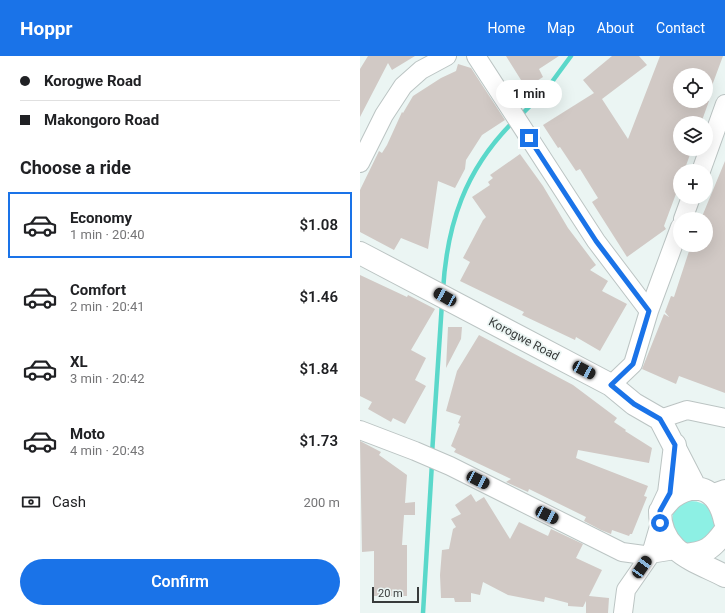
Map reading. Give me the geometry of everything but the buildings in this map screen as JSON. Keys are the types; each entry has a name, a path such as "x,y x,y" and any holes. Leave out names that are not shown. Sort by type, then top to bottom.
{"main road":[{"name":"Korogwe Road","path":"360,253 611,385 634,404 660,419"},
{"path":"660,419 675,445 722,507 725,521"},
{"path":"675,445 670,493 660,517 666,539 680,552 725,576"},
{"path":"660,517 672,498 684,492 711,491"},
{"path":"680,552 699,553 710,548 725,531"}],"street":[{"path":"360,163 364,145 403,86 421,70 447,56"},
{"path":"476,56 596,241 649,311"},
{"path":"703,164 725,104"},
{"path":"611,385 633,364 649,311 673,246"},
{"path":"660,419 687,410 725,418"},
{"path":"360,430 416,451 450,466 622,552 635,555 680,552"},
{"path":"623,613 626,590 651,554 660,517"}],"shaded area":[{"path":"688,501 695,501 707,506 714,516 715,522 713,536 691,547 677,540 672,522 672,517 676,509"}],"waterway":[{"path":"520,116 546,90 571,56"},
{"path":"443,290 449,243 454,220 462,199 482,159 496,140 513,122"},
{"path":"432,454 442,303"},
{"path":"423,613 432,463"}],"route":[{"path":"529,138 596,241 610,257 621,275 649,311 633,364 611,385 634,404 660,419 675,445 670,493 660,511 660,523"}]}
